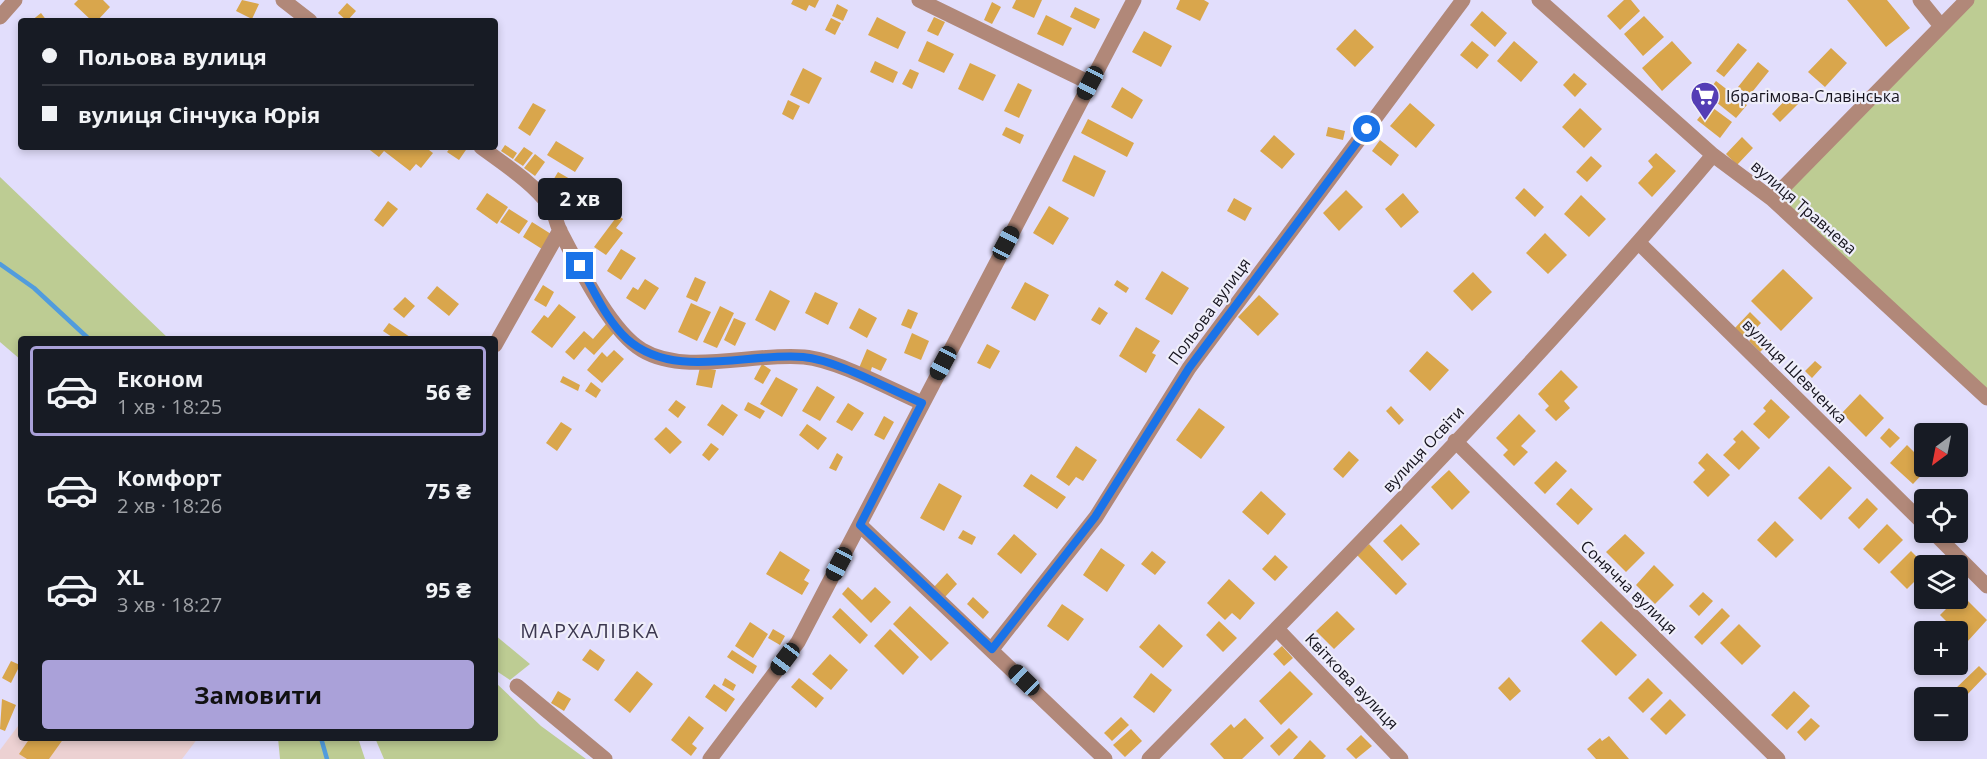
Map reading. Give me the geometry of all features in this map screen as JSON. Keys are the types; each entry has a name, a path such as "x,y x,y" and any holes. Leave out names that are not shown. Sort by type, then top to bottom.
{"street":[{"path":"0,17 15,0"},
{"path":"283,0 306,18"},
{"path":"919,0 1090,83"},
{"path":"710,759 798,642 1134,0"},
{"name":"Польова вулиця","path":"992,649 1095,517 1189,368 1463,0"},
{"name":"вулиця Травнева","path":"1539,0 1713,155 1772,199 1987,398"},
{"path":"1920,0 1941,26"},
{"path":"1772,199 1967,0"},
{"path":"485,150 533,188 551,208 560,230 612,320 626,338 643,350 659,358 688,362 780,356 806,357 837,367 922,403"},
{"name":"вулиця Освіти","path":"1149,759 1455,441 1639,243 1713,155"},
{"path":"498,340 560,230"},
{"name":"вулиця Шевченка","path":"1639,243 1914,514"},
{"name":"Сонячна вулиця","path":"1455,441 1778,759"},
{"path":"860,525 1105,759"},
{"path":"1944,543 1987,586"},
{"name":"Квіткова вулиця","path":"1277,628 1401,759"},
{"path":"517,686 605,759"}],"shaded area":[{"path":"18,726 18,741 196,741 182,759 0,759 0,750"}],"green space":[{"path":"1974,0 1987,0 1987,398 1772,199"},
{"path":"0,177 166,336 18,336 18,357 0,342"},
{"path":"498,637 530,664 510,680 498,672"},
{"path":"498,685 541,726 586,759 384,759 376,741 498,741"},
{"path":"278,741 359,741 365,759 280,759"}],"building":[{"path":"78,0 103,0 110,7 100,18 89,18 74,4"},
{"path":"242,0 259,4 252,18 236,11"},
{"path":"793,0 819,0 815,8 809,5 806,11 791,4"},
{"path":"1016,0 1042,0 1034,18 1012,8"},
{"path":"1180,0 1204,0 1209,3 1200,21 1176,9"},
{"path":"1624,0 1631,0 1640,11 1620,30 1607,16"},
{"path":"1847,0 1887,0 1910,28 1886,47"},
{"path":"992,2 1001,7 992,24 984,20"},
{"path":"347,3 356,11 350,18 344,18 338,13"},
{"path":"837,4 848,10 843,21 832,16"},
{"path":"1075,7 1100,19 1095,29 1070,17"},
{"path":"1482,11 1507,33 1495,47 1470,25"},
{"path":"41,13 45,18 35,18"},
{"path":"1046,15 1072,28 1063,46 1037,34"},
{"path":"1644,16 1664,37 1643,56 1624,34"},
{"path":"877,17 906,32 898,49 868,35"},
{"path":"934,17 945,22 938,36 927,31"},
{"path":"831,18 841,23 835,35 825,30"},
{"path":"1355,29 1374,47 1355,67 1336,49"},
{"path":"1144,31 1172,46 1161,67 1132,52"},
{"path":"927,41 954,54 944,73 918,61"},
{"path":"1472,41 1489,55 1477,69 1460,55"},
{"path":"1514,41 1538,62 1521,82 1497,61"},
{"path":"1672,41 1692,63 1662,91 1642,68"},
{"path":"1738,43 1747,50 1724,77 1716,71"},
{"path":"1831,48 1847,63 1825,87 1808,72"},
{"path":"875,61 898,72 893,83 870,72"},
{"path":"1758,62 1769,71 1749,96 1738,87"},
{"path":"970,63 996,75 983,101 958,89"},
{"path":"803,68 822,78 809,104 790,95"},
{"path":"910,69 919,73 912,89 902,84"},
{"path":"1574,73 1587,84 1575,97 1563,85"},
{"path":"1716,81 1747,105 1736,118 1706,94"},
{"path":"1018,83 1032,90 1019,118 1004,111"},
{"path":"1122,87 1143,100 1132,119 1111,107"},
{"path":"1790,95 1799,103 1780,122 1772,114"},
{"path":"788,100 800,106 793,120 782,114"},
{"path":"533,103 546,110 530,136 518,128"},
{"path":"1410,103 1435,125 1416,148 1390,126"},
{"path":"1709,105 1732,122 1720,138 1697,120"},
{"path":"1580,108 1602,129 1584,148 1562,127"},
{"path":"1088,119 1134,143 1127,157 1081,133"},
{"path":"1006,127 1024,135 1020,144 1002,135"},
{"path":"1328,127 1345,131 1343,140 1326,136"},
{"path":"1274,135 1295,154 1282,169 1260,151"},
{"path":"1742,137 1753,148 1737,165 1726,154"},
{"path":"1380,140 1399,155 1391,166 1372,151"},
{"path":"556,141 584,158 575,172 547,155"},
{"path":"505,145 517,153 513,159 501,151"},
{"path":"524,147 533,153 523,166 514,160"},
{"path":"370,150 429,150 433,153 421,168 416,164 410,171 384,151 379,157"},
{"path":"449,150 466,150 459,160 447,152"},
{"path":"1656,153 1676,171 1652,197 1638,183 1653,167 1648,161"},
{"path":"535,154 545,162 535,176 524,168"},
{"path":"1074,155 1106,171 1094,197 1062,181"},
{"path":"1591,156 1602,166 1587,182 1576,172"},
{"path":"558,172 570,179 560,196 557,194 555,197 546,192"},
{"path":"577,182 588,188 577,206 566,200"},
{"path":"1524,188 1544,207 1535,217 1515,198"},
{"path":"1346,190 1363,207 1339,231 1323,213"},
{"path":"608,191 619,199 607,216 595,208"},
{"path":"487,193 508,207 497,224 476,209"},
{"path":"1403,193 1419,212 1401,228 1385,209"},
{"path":"1581,195 1606,219 1589,237 1564,214"},
{"path":"1234,198 1252,208 1245,221 1227,211"},
{"path":"388,201 398,209 383,227 374,220"},
{"path":"1049,206 1069,218 1053,245 1033,233"},
{"path":"509,209 528,221 519,234 500,222"},
{"path":"618,215 623,219 616,228 623,233 606,255 594,247"},
{"path":"532,222 551,234 542,249 523,237"},
{"path":"1545,233 1567,255 1548,274 1526,253"},
{"path":"621,249 636,258 621,280 607,271"},
{"path":"1783,269 1813,298 1781,331 1751,301"},
{"path":"1162,271 1189,288 1172,315 1145,299"},
{"path":"1473,272 1492,292 1472,311 1453,291"},
{"path":"695,277 706,282 697,302 686,297"},
{"path":"645,279 659,288 645,310 626,298 633,287 638,290"},
{"path":"1117,280 1129,288 1126,293 1114,285"},
{"path":"1025,282 1049,295 1035,321 1011,308"},
{"path":"543,285 554,292 546,307 534,300"},
{"path":"437,286 459,304 449,316 427,298"},
{"path":"770,290 790,301 775,331 755,320"},
{"path":"815,292 838,303 828,325 805,313"},
{"path":"1259,295 1279,314 1258,336 1238,317"},
{"path":"405,297 415,306 404,318 393,309"},
{"path":"691,303 711,312 697,341 678,332"},
{"path":"559,304 576,317 552,348 531,332 544,315 548,318"},
{"path":"720,306 734,313 717,348 703,342"},
{"path":"1099,307 1108,313 1100,325 1091,320"},
{"path":"859,308 877,318 867,338 849,328"},
{"path":"908,309 918,313 911,329 901,325"},
{"path":"1750,312 1761,323 1745,340 1734,329"},
{"path":"734,318 746,323 735,346 724,340"},
{"path":"389,323 408,336 390,336 383,331"},
{"path":"606,324 615,332 594,355 585,347 574,360 565,352 584,331 593,339"},
{"path":"1136,327 1160,341 1152,353 1156,355 1146,373 1119,356"},
{"path":"1760,330 1771,341 1760,352 1749,341"},
{"path":"912,333 929,341 921,360 904,353"},
{"path":"987,344 1000,351 990,369 977,363"},
{"path":"867,349 887,359 881,371 872,367 870,373 859,368"},
{"path":"614,350 624,359 602,383 587,370 602,352 607,357"},
{"path":"1427,351 1449,370 1430,391 1409,371"},
{"path":"1815,361 1822,367 1812,378 1805,371"},
{"path":"762,364 771,370 763,384 754,379"},
{"path":"700,367 716,370 712,388 696,385"},
{"path":"1561,370 1578,387 1564,401 1570,408 1556,421 1545,410 1549,406 1538,394"},
{"path":"563,376 580,385 578,391 560,382"},
{"path":"776,377 798,389 782,417 760,404"},
{"path":"591,382 601,390 596,398 585,391"},
{"path":"817,386 835,397 820,421 802,411"},
{"path":"1860,394 1884,418 1866,437 1842,413"},
{"path":"1771,399 1790,417 1769,439 1753,424 1766,411 1763,408"},
{"path":"676,400 686,407 678,418 668,410"},
{"path":"748,402 765,411 760,419 744,410"},
{"path":"848,403 864,413 852,431 836,422"},
{"path":"722,404 738,415 723,436 707,425"},
{"path":"1391,406 1404,420 1399,425 1386,411"},
{"path":"1199,408 1225,427 1201,459 1176,440"},
{"path":"1519,414 1536,431 1521,446 1528,452 1514,466 1503,455 1508,450 1496,438"},
{"path":"884,416 894,422 884,440 874,435"},
{"path":"561,422 572,429 557,451 546,443"},
{"path":"807,424 827,438 818,450 799,435"},
{"path":"666,427 682,442 670,454 654,439"},
{"path":"1889,428 1900,438 1890,448 1880,438"},
{"path":"1742,430 1760,448 1739,470 1723,455 1736,442 1733,439"},
{"path":"711,443 719,449 709,461 702,455"},
{"path":"1907,445 1914,452 1914,477 1920,477 1913,484 1890,463"},
{"path":"1076,446 1097,460 1083,481 1076,477 1069,486 1056,477"},
{"path":"1349,451 1359,460 1343,478 1333,469"},
{"path":"837,453 843,457 836,471 829,468"},
{"path":"1707,453 1730,475 1708,497 1693,482 1705,470 1698,463"},
{"path":"1556,461 1567,471 1545,494 1534,483"},
{"path":"1829,466 1852,488 1821,520 1798,498"},
{"path":"1449,470 1470,492 1452,510 1431,487"},
{"path":"1031,474 1066,497 1057,509 1023,486"},
{"path":"939,483 962,496 944,531 920,518"},
{"path":"1571,488 1593,509 1578,525 1556,504"},
{"path":"1261,491 1286,514 1268,535 1242,512"},
{"path":"1867,498 1878,509 1859,529 1848,518"},
{"path":"1775,521 1794,540 1776,558 1757,540"},
{"path":"1401,524 1420,544 1402,561 1383,541"},
{"path":"1887,524 1903,540 1879,564 1863,549"},
{"path":"963,530 976,537 972,545 958,538"},
{"path":"1014,534 1037,554 1021,574 997,554"},
{"path":"1625,534 1645,553 1626,572 1606,552"},
{"path":"1369,544 1407,584 1396,595 1357,555"},
{"path":"1101,548 1125,565 1107,592 1083,575"},
{"path":"780,551 810,570 804,580 809,583 802,595 766,574"},
{"path":"1152,551 1166,562 1155,575 1141,564"},
{"path":"1911,551 1915,555 1914,582 1907,589 1890,572"},
{"path":"1275,555 1288,567 1275,581 1262,569"},
{"path":"1654,565 1674,585 1655,604 1636,585"},
{"path":"947,573 957,584 945,597 934,587"},
{"path":"1229,579 1255,603 1240,620 1232,613 1225,620 1207,603"},
{"path":"848,587 862,600 875,587 891,602 871,623 842,594"},
{"path":"1703,592 1713,601 1699,616 1689,606"},
{"path":"973,597 989,612 983,619 967,604"},
{"path":"1968,601 1987,620 1968,641 1968,621 1946,621 1940,615 1946,609 1968,609"},
{"path":"1062,604 1084,619 1068,641 1047,626"},
{"path":"910,606 949,643 931,661 893,624"},
{"path":"840,608 868,635 860,644 832,617"},
{"path":"1722,608 1730,616 1702,645 1694,637"},
{"path":"1337,611 1355,629 1334,649 1316,631"},
{"path":"1219,621 1237,638 1223,652 1206,635"},
{"path":"1601,621 1637,655 1616,676 1581,641"},
{"path":"750,622 768,634 753,658 735,646"},
{"path":"1159,624 1183,646 1163,668 1139,647"},
{"path":"1739,624 1761,646 1742,665 1720,643"},
{"path":"773,629 785,636 780,645 768,638"},
{"path":"890,629 919,657 903,675 874,646"},
{"path":"1282,646 1293,658 1284,666 1273,654"},
{"path":"590,649 605,660 598,671 582,660"},
{"path":"732,650 757,666 753,674 727,657"},
{"path":"830,654 848,670 831,690 812,674"},
{"path":"11,661 18,664 11,683 2,678"},
{"path":"1979,666 1987,674 1968,694 1968,687 1957,687"},
{"path":"637,671 653,684 630,713 614,700"},
{"path":"1290,671 1313,694 1281,725 1259,701"},
{"path":"1151,673 1172,690 1154,713 1133,697"},
{"path":"1509,677 1521,691 1510,701 1498,688"},
{"path":"725,678 736,685 733,691 722,685"},
{"path":"799,678 824,698 816,708 791,687"},
{"path":"1648,678 1663,693 1643,713 1628,698"},
{"path":"714,684 735,699 726,712 705,697"},
{"path":"558,691 571,699 564,711 551,703"},
{"path":"1794,691 1810,706 1787,730 1771,715"},
{"path":"2,699 16,705 5,731 0,729"},
{"path":"1670,699 1686,715 1666,735 1650,719"},
{"path":"689,716 704,728 692,744 697,748 691,756 671,740"},
{"path":"1121,717 1129,725 1112,741 1104,733"},
{"path":"1245,718 1264,738 1242,759 1224,759 1210,744 1231,724 1234,728"},
{"path":"1811,718 1820,726 1805,741 1797,732"},
{"path":"1289,728 1298,737 1279,756 1270,746"},
{"path":"1131,729 1142,741 1125,757 1113,745"},
{"path":"1361,735 1372,746 1356,759 1346,749"},
{"path":"1609,736 1629,759 1596,759 1587,749 1600,738 1602,741"},
{"path":"1310,740 1326,756 1323,759 1293,759"},
{"path":"28,741 62,741 49,759 27,759 19,754"}],"waterway":[{"path":"0,264 34,288 86,336"},
{"path":"322,741 327,759"}],"place":[{"name":"Ібрагімова-Славінська","path":"1705,122"}],"district":[{"name":"МАРХАЛІВКА","path":"590,631"}],"route":[{"path":"580,266 612,320 626,338 659,358 688,362 780,356 806,357 837,367 922,403 860,525 992,649 1095,517 1189,368 1367,129"}]}
